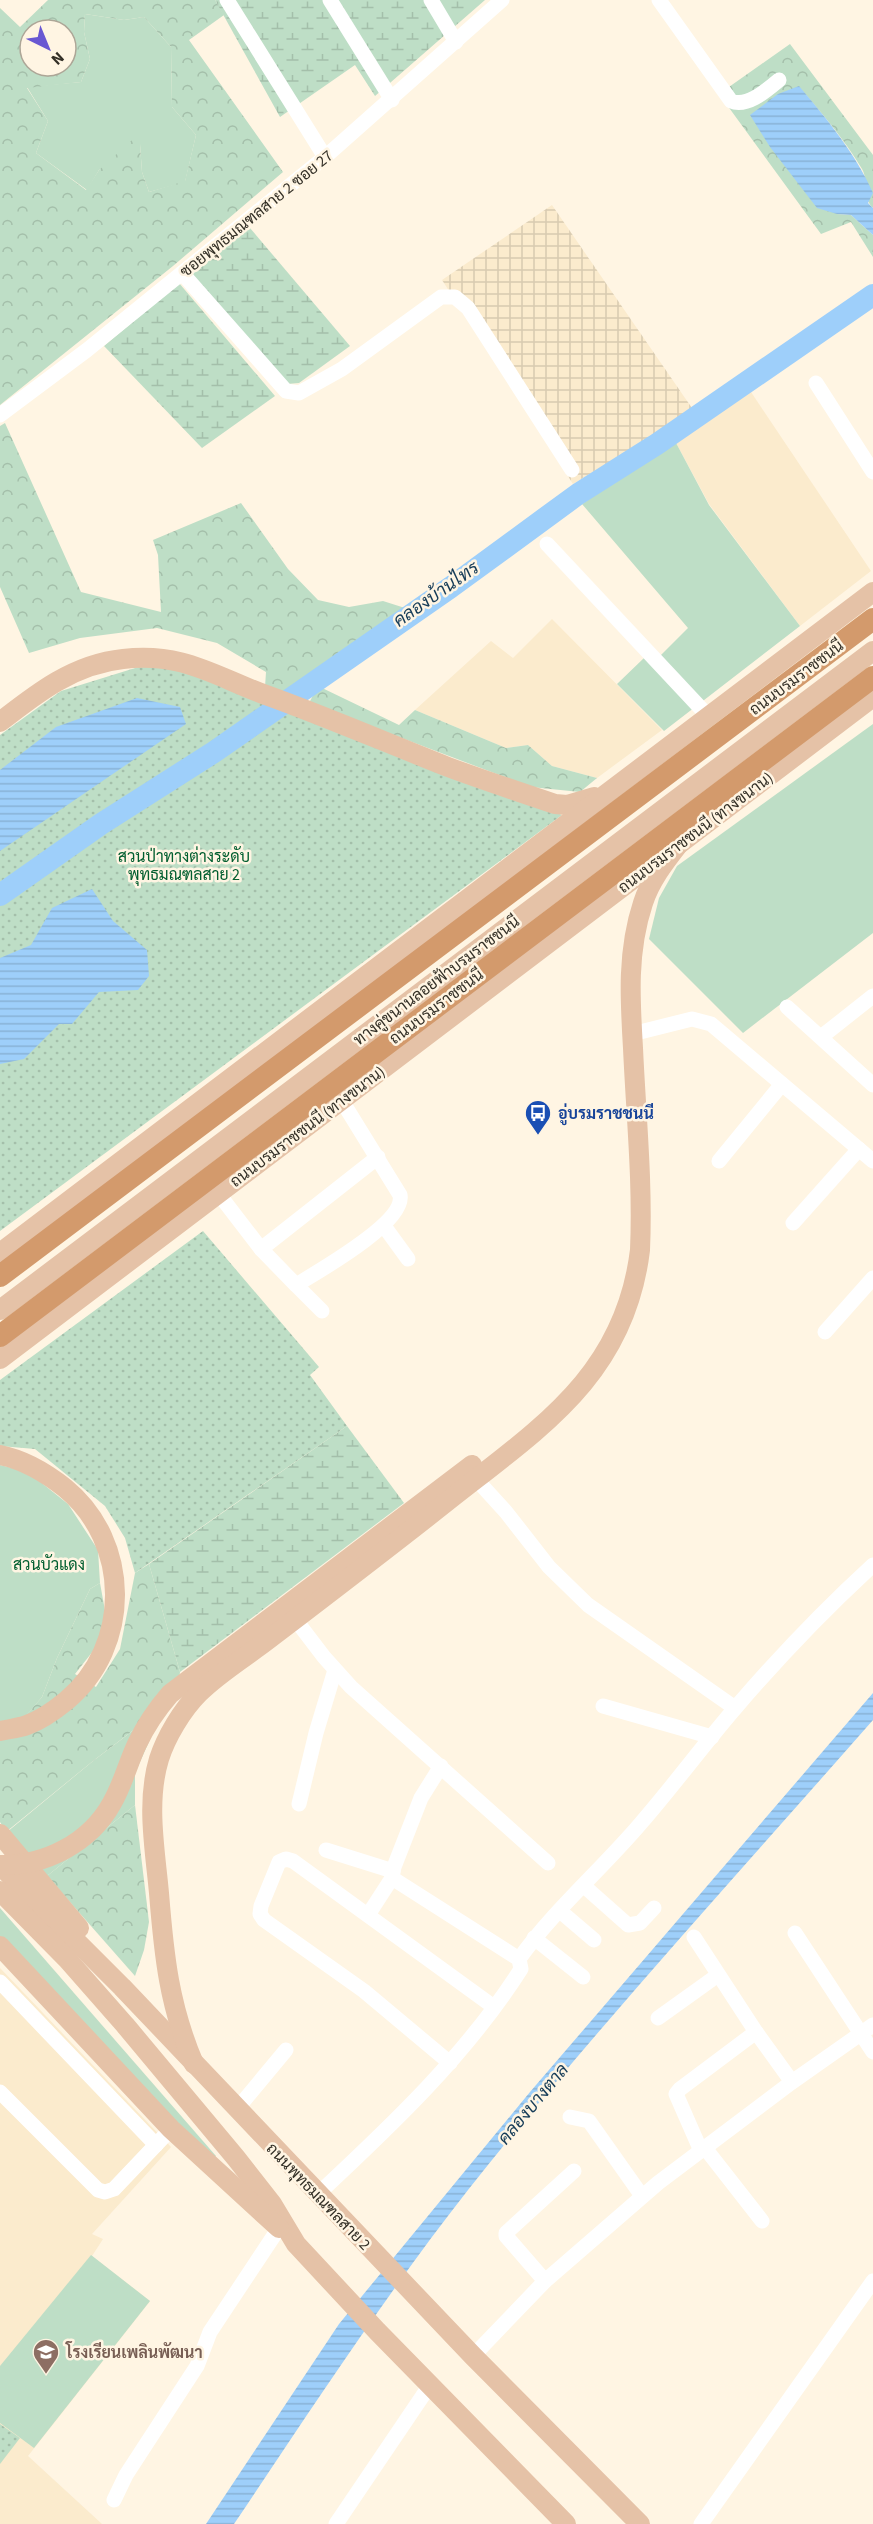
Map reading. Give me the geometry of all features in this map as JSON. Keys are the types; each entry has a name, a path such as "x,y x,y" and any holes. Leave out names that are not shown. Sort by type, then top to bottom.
{"highway":[{"path":"786,684 873,604"},
{"name":"ถนนบรมราชชนนี","path":"0,1276 873,619"},
{"name":"ถนนบรมราชชนนี","path":"0,1336 873,677"},
{"path":"825,714 851,701 873,684"}],"main road":[{"path":"0,1253 873,592"},
{"name":"ทางคู่ขนานลอยฟ้าบรมราชชนนี","path":"0,1289 873,630"},
{"name":"ทางคู่ขนานลอยฟ้าบรมราชชนนี","path":"0,1310 873,651"},
{"path":"0,722 40,691 67,675 122,659 155,657 212,671 247,688 450,767 555,804 567,805 605,794"},
{"name":"ถนนบรมราชชนนี (ทางขนาน)","path":"0,1359 873,697"},
{"path":"194,2064 181,2034 171,2000 165,1961 152,1814 154,1782 160,1758 171,1732 199,1693 334,1592 550,1421 603,1357 627,1311 638,1272 641,1228 630,968 638,921 651,884 678,845"},
{"path":"0,1865 39,1861 63,1851 84,1837 111,1805 137,1744 154,1713 170,1694 497,1447 525,1429 550,1421"},
{"path":"0,1455 25,1462 48,1474 88,1511 103,1536 112,1560 117,1589 115,1616 105,1646 89,1676 73,1695 54,1710 28,1725 0,1731"},
{"path":"0,1834 57,1899 122,1987"},
{"name":"ถนนพุทธมณฑลสาย 2","path":"0,1865 122,1987 473,2356 640,2524"},
{"path":"0,1891 67,1959 125,2025 272,2204 296,2244"},
{"path":"0,1946 171,2129 296,2244 376,2331 566,2524"}],"street":[{"path":"227,0 325,157"},
{"path":"330,0 392,100"},
{"path":"431,0 456,42"},
{"name":"ซอยพุทธมณฑลสาย 2 ซอย 27","path":"0,415 87,350 325,157 392,100 502,0"},
{"path":"660,0 731,101 744,102 765,92 779,80"},
{"path":"182,273 286,391 298,393 342,369 441,297 455,297 468,308 572,470"},
{"path":"816,383 873,472"},
{"path":"547,544 708,716"},
{"path":"821,1037 873,996"},
{"path":"787,1007 873,1085"},
{"path":"632,1034 692,1019 711,1024 873,1161"},
{"path":"719,1161 782,1084"},
{"path":"296,1285 384,1226 402,1201 395,1184 342,1101"},
{"path":"793,1223 859,1149"},
{"path":"261,1249 378,1157"},
{"path":"218,1193 261,1249 322,1311"},
{"path":"384,1226 408,1259"},
{"path":"825,1332 873,1278"},
{"path":"476,1479 506,1512 549,1567 588,1605 735,1708"},
{"path":"519,1959 534,1938 640,1824 735,1708 824,1610 873,1565"},
{"path":"295,1619 351,1687 548,1863"},
{"path":"299,1804 316,1733 335,1670"},
{"path":"603,1706 712,1737"},
{"path":"368,1915 392,1874 421,1798 441,1766"},
{"path":"318,2194 390,2127 450,2063 521,1969 519,1959 392,1874 326,1850"},
{"path":"450,2063 364,1991 264,1920 260,1914 261,1906 279,1862 286,1859 302,1866 494,2007"},
{"path":"584,1886 628,1925 640,1923 654,1908"},
{"path":"560,1911 594,1940"},
{"path":"795,1933 867,2030 873,2052"},
{"path":"694,1937 756,2032 792,2082"},
{"path":"534,1938 583,1977"},
{"path":"658,2018 718,1975"},
{"path":"0,1982 156,2145"},
{"path":"473,2356 545,2281 642,2196 792,2082 867,2030"},
{"path":"756,2032 676,2094 703,2149 762,2221"},
{"path":"237,2109 286,2050"},
{"path":"0,2092 98,2190 105,2192 114,2188 171,2129"},
{"path":"570,2117 589,2121 642,2196"},
{"path":"545,2281 506,2236 506,2233 574,2171"},
{"path":"114,2499 126,2475 197,2366 210,2332 279,2229"},
{"path":"701,2524 873,2281"},
{"path":"336,2524 430,2385"}],"shaded area":[{"path":"552,205 694,411 573,484 442,280"},
{"path":"749,389 871,571 800,626 709,504 675,441"},
{"path":"552,619 662,730 597,778 552,766 528,745 506,748 415,710 491,641 513,658"},
{"path":"0,1968 171,2147 92,2234 103,2239 92,2256 150,2301 28,2456 102,2524 0,2524"}],"green space":[{"path":"48,0 215,0 224,15 189,40 283,172 173,266 0,405 0,8 18,25 18,78 78,78 78,18 29,18","holes":["85,14 124,20 144,17 171,47 172,107 196,135 185,181 149,192 142,172 140,144 133,139 99,170 86,190 36,153 48,121 27,88 81,82 90,59 84,32"]},
{"path":"215,0 485,0 375,96 355,65 280,117"},
{"path":"85,14 124,20 144,17 171,47 172,107 196,135 185,182 149,192 142,172 140,144 99,170 87,190 36,153 48,121 27,87 81,82 90,59 84,32"},
{"path":"790,44 873,155 873,208 868,199 862,169 824,116 799,87 837,214 851,215 873,235 873,257 851,222 821,234 719,94"},
{"path":"250,228 350,346 299,383 287,384 190,275"},
{"path":"179,283 275,396 202,448 104,346"},
{"path":"5,423 81,592 161,612 158,555 153,540 241,503 288,569 318,600 349,607 383,601 405,608 285,693 265,687 266,672 217,643 157,628 80,638 29,653 0,587 0,426"},
{"path":"675,441 709,505 800,626 664,731 617,684 644,658 651,665 688,628 582,504"},
{"name":"สวนป่าทางต่างระดับ พุทธมณฑลสาย 2","path":"148,664 213,679 562,815 0,1231 0,735 61,691"},
{"path":"318,686 399,725 415,710 506,748 528,745 552,766 597,778 580,792 531,787 309,703"},
{"path":"873,724 873,933 743,1033 649,939 659,898 677,866"},
{"path":"203,1231 319,1367 310,1375 347,1426 135,1573 125,1538 105,1506 35,1449 0,1446 0,1380"},
{"path":"347,1426 404,1503 180,1672 149,1564"},
{"name":"สวนบัวแดง","path":"0,1465 28,1472 68,1504 98,1550 100,1583 90,1589 57,1658 42,1697 8,1737 0,1738"},
{"path":"149,1564 180,1672 177,1697 93,1761 6,1832 0,1822 0,1738 8,1736 42,1697 57,1658 90,1589 100,1583 106,1616 97,1646 75,1674 96,1687 120,1649 135,1573"},
{"path":"172,1701 152,1735 135,1773 135,1805 47,1876 7,1832 93,1761"},
{"path":"135,1805 149,1922 144,1950 135,1976 47,1876"},
{"path":"0,1908 216,2156 212,2160 0,1936"},
{"path":"91,2255 150,2301 34,2448 0,2423 0,2366"},
{"path":"0,2424 20,2438 0,2464"}],"water":[{"path":"799,86 840,137 858,164 873,193 868,203 873,208 873,235 851,215 837,214 817,208 770,147 750,115 778,94"},
{"path":"137,698 180,707 186,724 0,851 0,770 56,727"},
{"path":"92,889 113,921 147,950 149,976 138,990 99,992 72,1024 59,1024 24,1059 0,1064 0,958 31,945 52,908"},
{"name":"คลองบางตาล","path":"873,1693 873,1720 617,2011 517,2129 437,2230 319,2397 234,2524 206,2524 339,2324 530,2092"}],"waterway":[{"name":"คลองบ้านไทร","path":"0,895 101,824 214,752 451,587 578,494 657,444 873,295"}],"place":[{"name":"อู่บรมราชชนนี","path":"538,1136"},
{"name":"โรงเรียนเพลินพัฒนา","path":"46,2375"}]}
